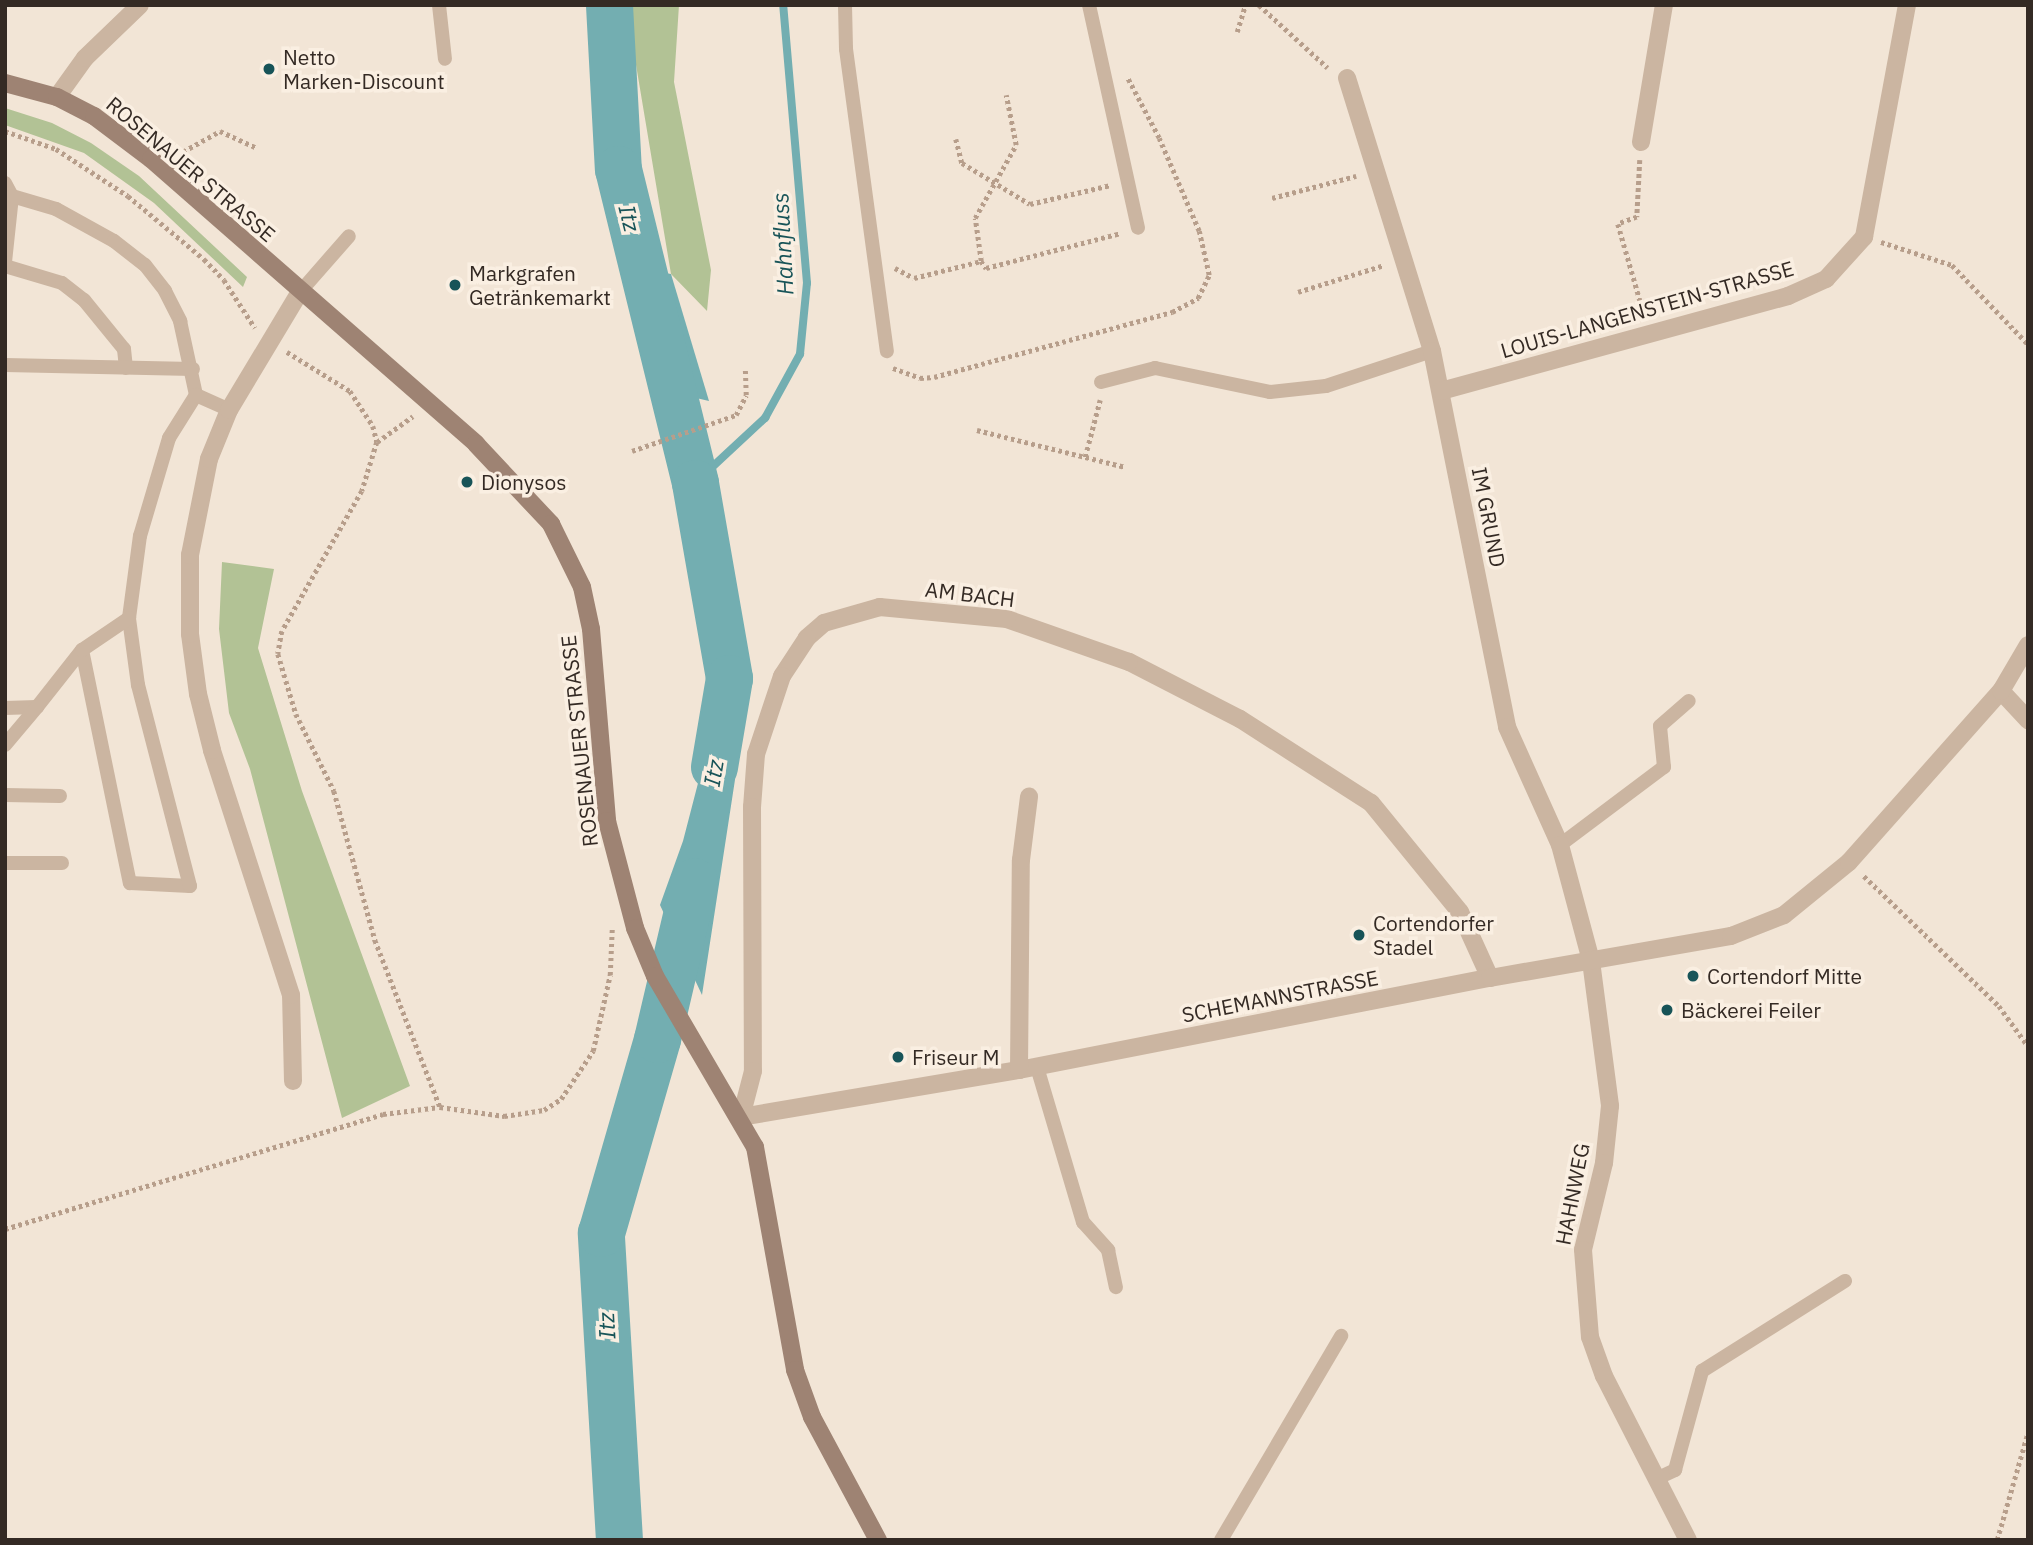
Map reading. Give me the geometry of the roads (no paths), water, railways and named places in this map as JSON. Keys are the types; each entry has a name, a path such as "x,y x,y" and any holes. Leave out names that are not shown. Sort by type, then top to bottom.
{"street":[{"path":"57,97 85,58 140,5"},
{"path":"1641,142 1664,5"},
{"name":"LOUIS-LANGENSTEIN-STRASSE","path":"1441,391 1650,336 1788,296 1826,279 1864,237 1907,5"},
{"name":"IM GRUND","path":"1347,78 1432,351 1507,727 1560,845 1591,961"},
{"name":"ROSENAUER STRASSE","path":"5,83 57,97 94,116 158,166 431,405 544,515 582,587 591,629 607,821 635,928 678,1018 741,1117 764,1181 795,1370 812,1417 878,1540"},
{"path":"293,1081 291,995 212,751 190,634 190,555 196,510 229,410 300,292"},
{"name":"AM BACH","path":"741,1117 753,1071 752,807 756,754 782,676 807,638 824,623 861,610 1007,619 1034,626 1129,662 1240,719 1371,803 1460,912 1490,978"},
{"name":"SCHEMANNSTRASSE","path":"741,1117 1037,1067 1490,978 1731,936 1784,915 1849,862 2001,691 2028,645"},
{"path":"2001,691 2028,720"},
{"path":"1019,1070 1021,860 1030,797"},
{"name":"HAHNWEG","path":"1591,961 1610,1106 1604,1163 1583,1250 1583,1294 1590,1337 1604,1376 1688,1540"}],"lane":[{"path":"439,5 445,59"},
{"path":"845,5 846,49 887,351"},
{"path":"1089,5 1138,228"},
{"path":"82,650 130,883 190,886 138,685 129,618 152,487 169,438 197,395 193,369 180,321 145,265 86,223 9,189 5,264 62,283 84,300 124,349 127,368"},
{"path":"300,292 349,236"},
{"path":"1103,382 1155,368 1270,392 1326,386 1432,351"},
{"path":"5,365 193,369"},
{"path":"197,395 229,410"},
{"path":"5,745 82,650 129,618"},
{"path":"1560,845 1664,767 1660,726 1689,701"},
{"path":"5,708 37,707"},
{"path":"5,795 60,796"},
{"path":"5,863 62,863"},
{"path":"1037,1067 1083,1222 1108,1250 1116,1287"},
{"path":"1658,1478 1675,1470 1702,1371 1845,1281"},
{"path":"1221,1540 1341,1336"}],"water":[{"path":"629,267 671,274 709,401 666,391"},
{"path":"714,691 744,721 702,995 660,905 683,841 717,710"}],"waterway":[{"name":"Itz","path":"609,5 618,169 695,483 729,678 714,767"},
{"name":"Hahnfluss","path":"695,483 765,418 800,354 807,283 783,5"},
{"name":"Itz","path":"619,1540 601,1233 657,1039 694,881"}],"place":[{"name":"Netto Marken-Discount","path":"269,69"},
{"name":"Markgrafen Getränkemarkt","path":"455,285"},
{"name":"Dionysos","path":"467,482"},
{"name":"Cortendorfer Stadel","path":"1359,935"},
{"name":"Cortendorf Mitte","path":"1693,976"},
{"name":"Bäckerei Feiler","path":"1667,1010"},
{"name":"Friseur M","path":"898,1057"}]}
